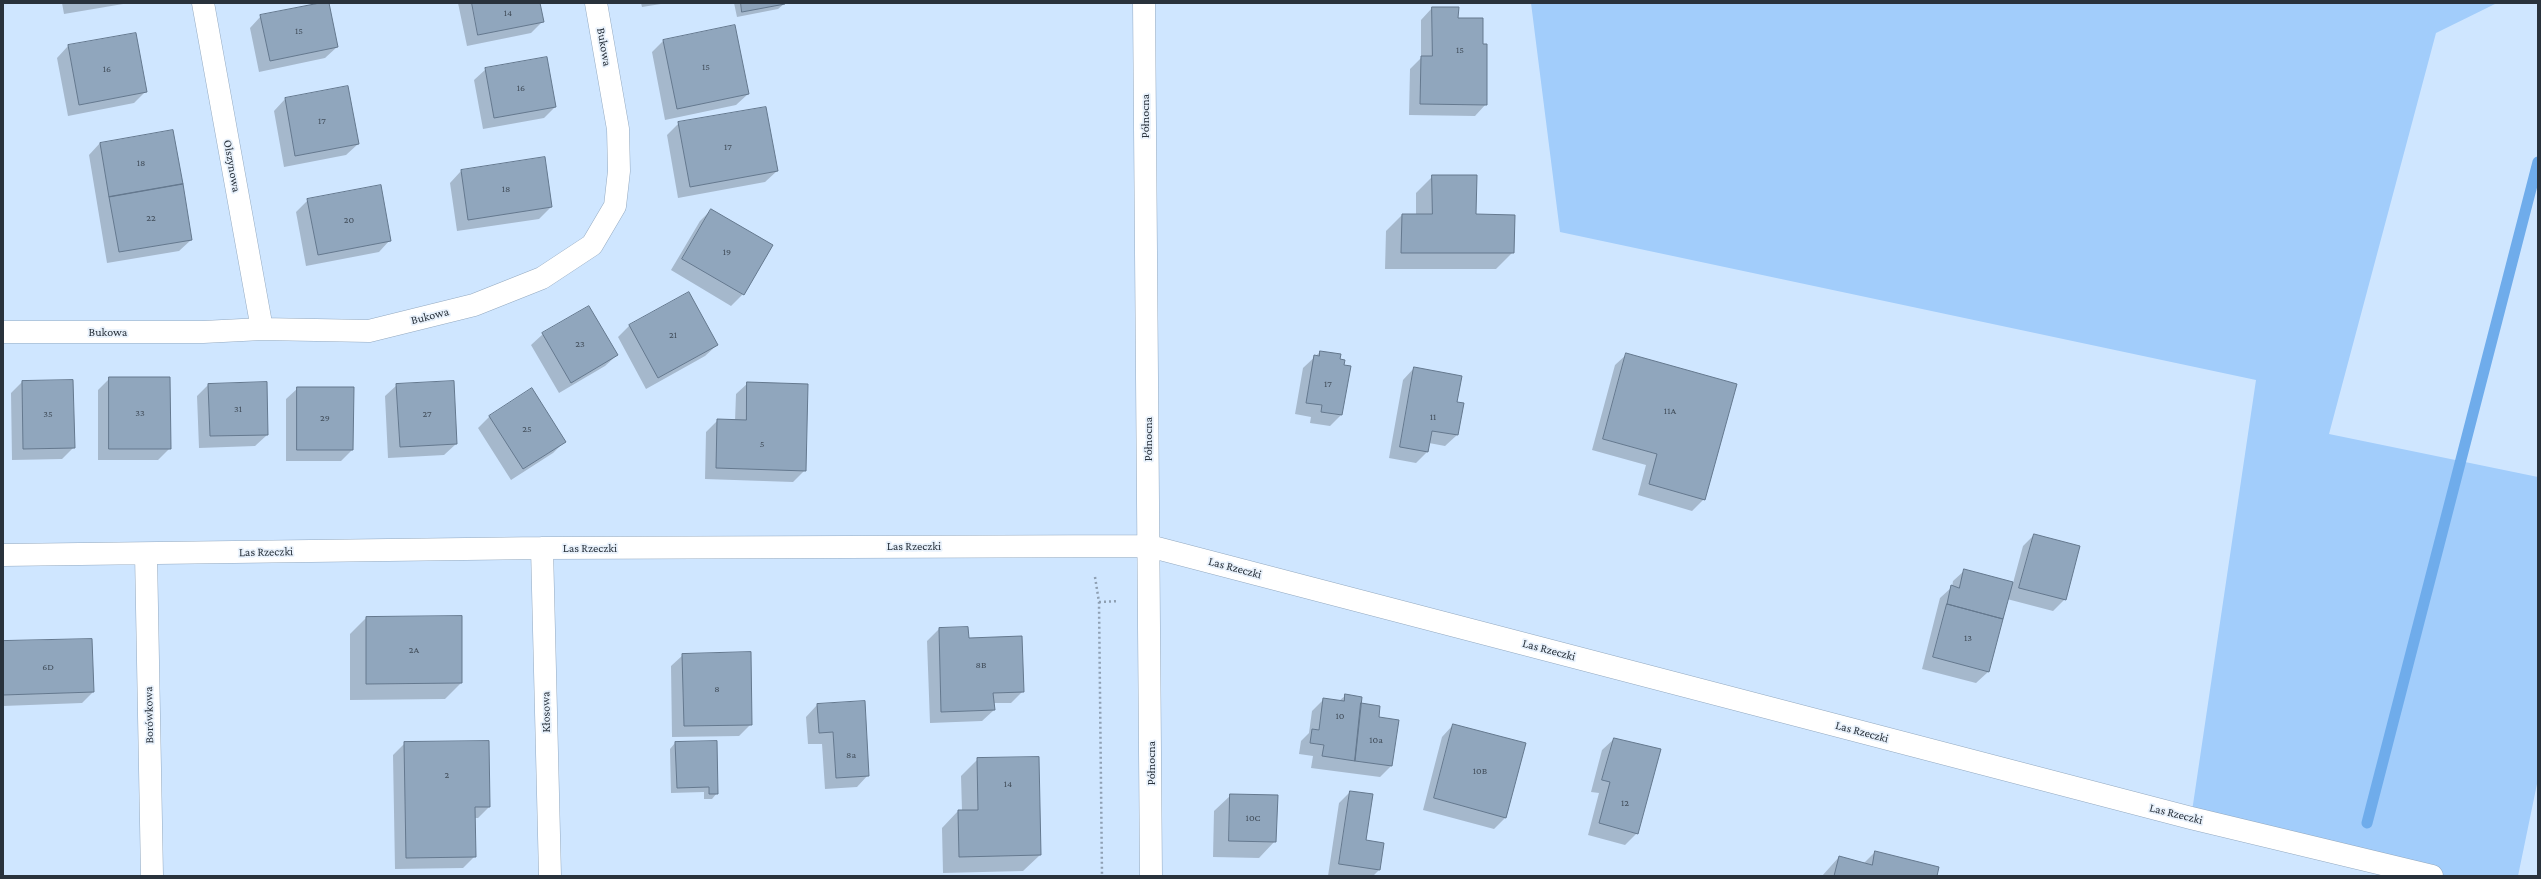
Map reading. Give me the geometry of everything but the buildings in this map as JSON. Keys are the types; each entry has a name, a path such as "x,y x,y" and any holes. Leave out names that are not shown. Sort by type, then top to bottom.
{"street":[{"name":"Olszynowa","path":"203,3 262,329"},
{"name":"Bukowa","path":"3,332 202,332 262,329 369,331 474,305 542,278 592,245 615,206 619,171 618,130 596,3"},
{"name":"Północna","path":"1144,3 1151,876"},
{"name":"Las Rzeczki","path":"3,555 542,548 1149,546 2191,818 2432,876"},
{"name":"Kłosowa","path":"542,548 550,876"},
{"name":"Borówkowa","path":"146,554 152,876"}],"path":[{"path":"1094,575 1098,587 1100,602 1102,876"}],"shaded area":[{"path":"1531,3 2497,3 2436,33 2329,434 2538,477 2538,779 2518,876 2432,876 2191,818 2256,380 1560,232"}],"waterway":[{"path":"2367,823 2538,162"}]}
